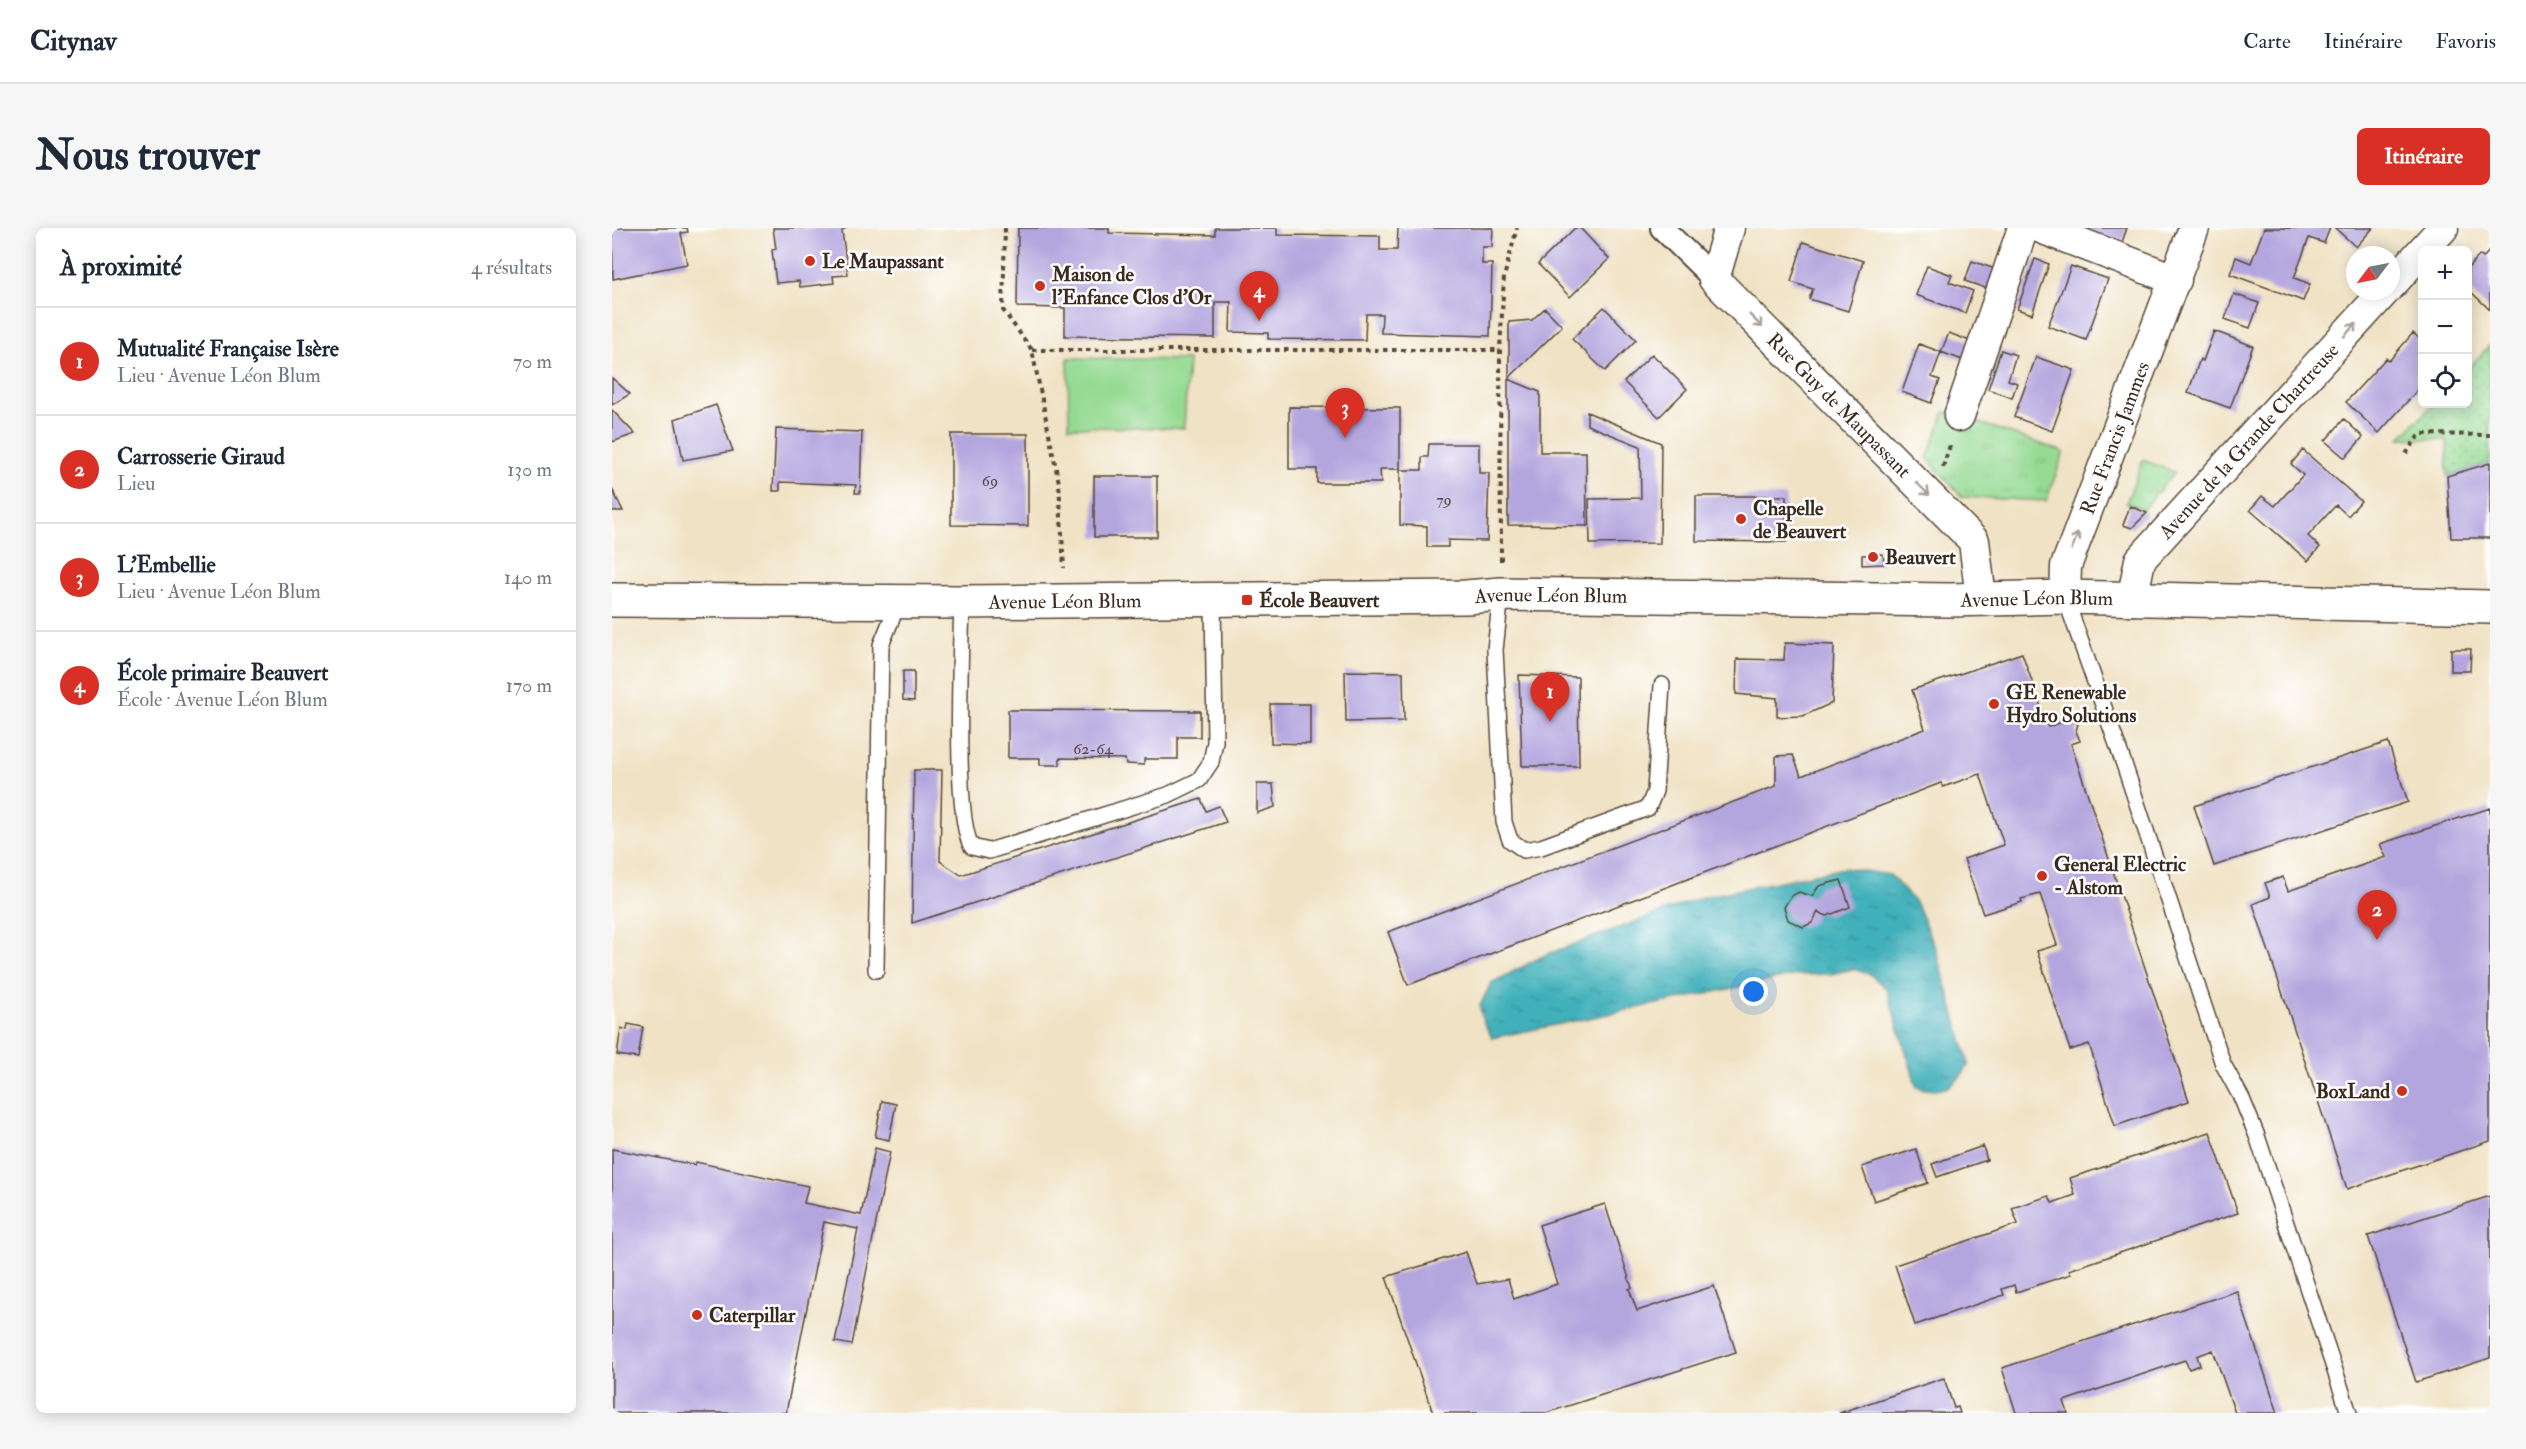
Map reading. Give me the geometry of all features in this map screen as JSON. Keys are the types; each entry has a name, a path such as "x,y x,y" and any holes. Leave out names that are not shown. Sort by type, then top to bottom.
{"street":[{"name":"Rue Guy de Maupassant","path":"1662,228 1974,541 1981,599"},
{"path":"1714,279 1730,228"},
{"path":"1959,416 2024,228"},
{"path":"2041,228 2176,280"},
{"name":"Rue Francis Jammes","path":"2065,597 2066,566 2194,228"},
{"path":"2400,275 2443,228"},
{"name":"Avenue de la Grande Chartreuse","path":"2132,600 2140,560 2377,300"},
{"name":"Avenue Léon Blum","path":"612,600 1066,602 1466,597 1501,594 1981,599 2065,597 2490,607"}],"lane":[{"path":"1501,594 1495,650 1504,822 1510,840 1524,850 1541,847 1648,808 1655,791 1662,685"},
{"path":"2065,597 2125,767 2223,1064 2242,1099 2257,1136 2349,1413"},
{"path":"876,969 881,645 900,600"},
{"path":"962,602 962,803 966,837 972,847 989,851 1168,795 1198,780 1211,762 1215,742 1213,600"}],"path":[{"path":"1005,228 1003,310 1032,350 1059,483 1066,602"},
{"path":"1501,594 1500,350 1504,277 1517,228"},
{"path":"1032,350 1500,350"},
{"path":"1924,490 1941,474 1959,416"},
{"path":"2406,454 2416,438 2422,434 2490,435"}],"green space":[{"path":"2490,345 2490,463 2447,476 2447,440 2400,438 2430,408 2472,408 2472,364"},
{"path":"1068,358 1188,360 1184,428 1069,427"},
{"path":"1945,411 2064,452 2046,501 1962,497 1927,458"},
{"path":"2143,460 2175,472 2143,509 2126,503"}],"water":[{"path":"1844,868 1890,875 1915,902 1936,949 1969,1064 1959,1078 1948,1087 1934,1090 1917,1087 1886,988 1871,975 1853,969 1831,974 1797,975 1492,1038 1482,1019 1480,1006 1491,983 1545,955 1703,897"}],"building":[{"path":"612,228 687,228 688,232 681,233 687,264 613,279"},
{"name":"Le Maupassant","path":"773,228 846,228 842,231 848,275 833,276 834,283 800,287 799,281 776,283 772,250 776,249"},
{"path":"1018,228 1109,228 1109,233 1215,235 1215,228 1277,228 1277,235 1380,236 1380,250 1397,250 1398,228 1493,228 1492,247 1482,247 1482,264 1492,264 1490,336 1381,333 1382,314 1366,314 1365,340 1268,339 1268,333 1230,332 1231,302 1215,302 1215,338 1065,336 1065,308 1017,307"},
{"path":"1575,228 1580,228 1609,259 1570,297 1538,264"},
{"path":"2086,228 2127,228 2120,248 2084,235"},
{"path":"2264,228 2330,228 2324,243 2309,238 2294,278 2310,284 2303,301 2230,274 2236,257 2251,263"},
{"path":"2335,228 2373,228 2355,246"},
{"path":"1803,242 1863,261 1848,311 1809,299 1813,289 1791,282"},
{"path":"2490,250 2490,310 2472,293 2472,264 2480,255 2483,258"},
{"path":"2035,259 2049,264 2032,314 2017,309"},
{"path":"1972,261 2001,271 1994,291 1965,281"},
{"path":"1927,266 1952,275 1949,282 1973,291 1965,313 1916,295"},
{"path":"2071,266 2108,279 2086,340 2048,326"},
{"path":"2234,294 2259,303 2250,328 2225,319"},
{"path":"1604,307 1636,340 1605,371 1572,339"},
{"path":"1545,308 1562,326 1509,378 1509,322 1532,320"},
{"path":"2214,331 2253,346 2230,408 2188,393 2200,359 2203,361"},
{"path":"1949,333 1975,343 1968,362 1941,352"},
{"path":"2413,333 2418,337 2418,389 2379,433 2346,402 2386,358 2389,361"},
{"path":"1919,344 1941,352 1932,377 1940,380 1931,403 1902,392"},
{"path":"2001,350 2016,355 2008,380 2017,383 2012,398 1988,389"},
{"path":"1652,354 1687,389 1659,417 1624,382"},
{"path":"2036,357 2074,370 2052,431 2014,417"},
{"path":"612,378 630,394 612,405"},
{"path":"1508,379 1540,392 1540,452 1586,452 1587,526 1508,525"},
{"path":"716,405 733,451 683,460 675,419"},
{"path":"1289,407 1400,408 1400,469 1380,469 1381,483 1317,483 1317,469 1289,469"},
{"path":"612,410 635,434 612,442"},
{"path":"1587,412 1661,443 1660,543 1590,544 1589,499 1641,498 1640,446 1587,425"},
{"path":"2344,419 2363,437 2345,458 2325,441"},
{"path":"776,429 862,432 860,493 855,493 856,485 780,482 780,491 773,491"},
{"path":"951,434 1028,434 1028,526 951,525"},
{"path":"1429,444 1479,444 1479,473 1489,473 1487,541 1448,540 1448,547 1427,547 1427,526 1400,525 1400,470 1422,470 1422,457 1428,457"},
{"path":"2303,450 2361,501 2348,516 2336,505 2308,536 2320,547 2308,561 2250,510 2262,496 2275,506 2303,475 2291,464"},
{"path":"2490,463 2490,538 2451,538 2447,476"},
{"path":"1094,476 1157,476 1157,537 1094,537"},
{"path":"612,489 623,511 612,511"},
{"name":"Chapelle de Beauvert","path":"1696,496 1786,496 1786,542 1696,541"},
{"path":"2130,506 2147,513 2132,528 2123,525"},
{"name":"Beauvert","path":"1883,554 1884,564 1862,565 1862,555"},
{"path":"1785,643 1834,645 1832,703 1803,716 1777,717 1777,698 1736,694 1737,659 1784,660"},
{"path":"2451,649 2471,649 2470,671 2451,671"},
{"path":"2022,653 2048,727 2062,722 2064,717 2078,724 2076,731 2080,741 2071,744 2189,1101 2115,1126 2089,1044 2070,1050 2037,951 2057,945 2040,894 1983,914 1964,859 2004,845 1980,774 1943,787 1941,783 1408,985 1388,932 1776,786 1776,756 1793,755 1801,776 1925,729 1912,690"},
{"path":"903,671 914,671 914,701 903,700"},
{"path":"1345,671 1403,672 1404,721 1346,722"},
{"path":"1519,675 1578,677 1579,766 1522,766"},
{"path":"1270,704 1310,704 1310,744 1271,743"},
{"path":"1008,710 1200,711 1200,737 1178,737 1178,759 1144,759 1144,765 1126,764 1125,759 1060,758 1060,765 1040,765 1040,758 1008,758"},
{"path":"2388,742 2408,802 2214,866 2194,806"},
{"path":"914,770 942,770 940,861 961,875 1201,799 1206,811 1219,806 1226,822 912,923"},
{"path":"1257,784 1273,784 1275,807 1257,813"},
{"path":"2490,808 2490,1141 2347,1189 2253,904 2270,897 2265,883 2283,877 2288,891 2386,857 2380,844"},
{"path":"1841,880 1850,907 1827,916 1818,912 1812,923 1803,927 1788,920 1784,907 1791,896 1799,892 1812,896 1819,886"},
{"path":"628,1024 643,1027 638,1058 617,1055 621,1028 627,1030"},
{"path":"882,1101 896,1104 889,1140 875,1137"},
{"path":"2210,1132 2238,1213 2069,1270 2071,1274 2016,1292 2014,1285 2002,1289 2004,1295 1915,1325 1895,1265 2018,1224 2012,1208 2049,1196 2052,1203 2075,1195 2070,1178"},
{"path":"1983,1146 1987,1160 1937,1177 1932,1164"},
{"name":"Caterpillar","path":"875,1148 890,1152 852,1345 835,1342 858,1229 824,1222 786,1413 612,1413 612,1149 695,1165 696,1162 808,1186 804,1203 861,1215"},
{"path":"1916,1149 1928,1183 1874,1201 1862,1167"},
{"path":"2490,1196 2490,1358 2416,1382 2368,1236"},
{"path":"1605,1204 1637,1311 1714,1286 1736,1352 1546,1413 1433,1413 1386,1277 1466,1252 1477,1284 1508,1279 1514,1299 1557,1284 1539,1225"},
{"path":"2237,1291 2278,1413 2235,1413 2213,1350 2197,1356 2200,1365 2189,1369 2185,1360 2064,1401 2068,1413 2016,1413 2002,1368"},
{"path":"1944,1378 1954,1408 1958,1407 1960,1413 1839,1413"}],"place":[{"name":"Le Maupassant","path":"810,261"},
{"name":"Maison de l'Enfance Clos d'Or","path":"1040,286"},
{"name":"École primaire Beauvert","path":"1259,321"},
{"name":"L'Embellie","path":"1345,438"},
{"name":"Chapelle de Beauvert","path":"1741,519"},
{"name":"Beauvert","path":"1873,557"},
{"name":"École Beauvert","path":"1247,600"},
{"name":"GE Renewable Hydro Solutions","path":"1994,704"},
{"name":"Mutualité Française Isère","path":"1550,722"},
{"name":"General Electric - Alstom","path":"2042,876"},
{"name":"Carrosserie Giraud","path":"2377,940"},
{"name":"BoxLand","path":"2402,1091"},
{"name":"Caterpillar","path":"697,1315"}]}
